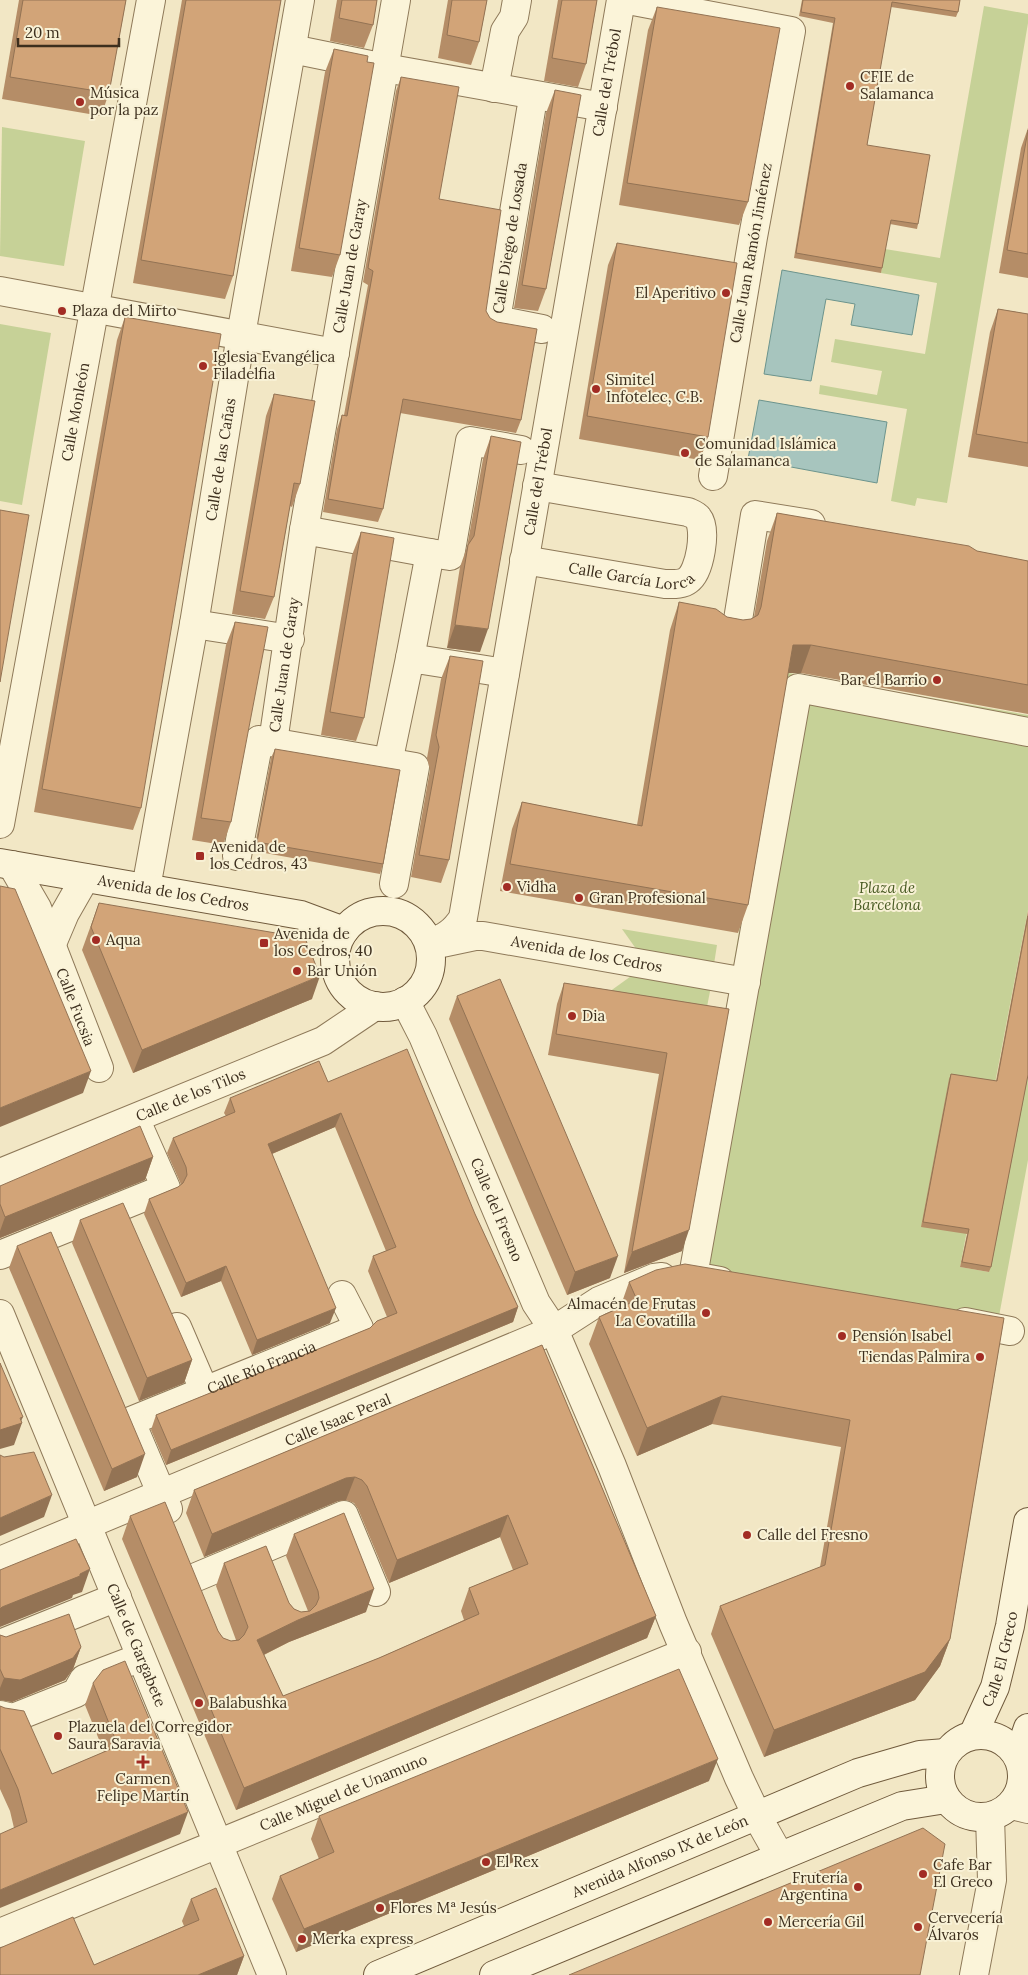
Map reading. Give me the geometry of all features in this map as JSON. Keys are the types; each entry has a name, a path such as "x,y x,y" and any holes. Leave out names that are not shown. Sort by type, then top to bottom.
{"street":[{"name":"Calle Monleón","path":"0,824 151,0"},
{"name":"Calle de las Cañas","path":"146,888 194,624 241,335 300,0"},
{"name":"Calle Juan de Garay","path":"275,734 304,530 396,0"},
{"path":"494,88 505,31 514,17 517,0"},
{"name":"Calle del Trébol","path":"429,944 444,938 456,929 463,918 621,0"},
{"name":"Calle Juan Ramón Jiménez","path":"628,0 791,31 753,237 713,476"},
{"path":"292,49 385,68 603,107"},
{"name":"Calle Diego de Losada","path":"531,110 496,320 542,328"},
{"path":"0,290 335,353"},
{"path":"304,530 450,556 470,441 521,450"},
{"name":"Calle García Lorca","path":"524,560 665,584 677,584 689,580 695,570 702,541 702,528 698,517 688,512 537,486"},
{"path":"720,629 736,632 755,515 834,528"},
{"path":"394,884 415,767 388,763 430,553"},
{"path":"194,624 290,638"},
{"path":"410,658 505,673"},
{"path":"749,1285 693,1276 798,688 1028,732"},
{"name":"Calle Juan de Garay","path":"237,856 259,740 275,734 333,753 388,763"},
{"name":"Avenida de los Cedros","path":"6,864 301,915 344,931"},
{"name":"Calle Fucsia","path":"6,864 36,908 99,1068"},
{"path":"51,946 65,913 86,878"},
{"path":"372,912 388,912 403,915 416,924 429,944 431,955 427,978 416,994 391,1007 375,1006 360,1001 347,991 338,977 336,954 344,931 356,920 372,912"},
{"name":"Avenida de los Cedros","path":"429,944 475,936 746,982"},
{"name":"Calle del Fresno","path":"405,1001 423,1036 536,1303 554,1330 612,1466 673,1623 756,1816 779,1855"},
{"name":"Calle de los Tilos","path":"0,1173 323,1041 375,1006"},
{"path":"0,1255 166,1188 135,1118"},
{"path":"123,1205 135,1232"},
{"path":"51,1234 63,1261"},
{"name":"Calle Isaac Peral","path":"0,1561 554,1330 599,1302 654,1278 674,1276"},
{"name":"Calle Río Francia","path":"130,1421 359,1328 342,1295"},
{"path":"166,1303 205,1392"},
{"name":"Calle de Gargabete","path":"0,1314 272,1975"},
{"path":"940,1318 1010,1331"},
{"path":"119,1394 161,1493 205,1605"},
{"path":"28,1458 54,1446"},
{"path":"194,1578 344,1515 376,1592"},
{"name":"Calle El Greco","path":"973,1735 995,1687 1010,1626 1028,1522"},
{"path":"266,1548 277,1574"},
{"path":"0,1644 116,1597"},
{"name":"Calle Miguel de Unamuno","path":"0,1933 687,1652"},
{"path":"6,1716 76,1693 84,1679 141,1657"},
{"path":"1018,1757 1028,1728"},
{"path":"974,1975 992,1880 1010,1810 1022,1782 1022,1769 1018,1757 1008,1745 994,1736 973,1735 953,1744 946,1753 940,1767 939,1783 946,1799 954,1808 965,1815 1010,1810"},
{"name":"Avenida Alfonso IX de León","path":"378,1975 858,1773 920,1755 946,1753"},
{"path":"494,1975 779,1855 902,1806 946,1799"}],"green space":[{"path":"984,6 1028,14 1028,23 947,503 917,498 915,506 891,501 907,409 819,394 820,385 877,395 882,371 831,362 835,339 925,354 937,283 881,273 885,249 940,258"},
{"path":"2,127 85,141 64,266 0,256"},
{"path":"0,324 51,333 22,505 0,501"},
{"name":"Plaza de Barcelona","path":"783,672 1028,715 1028,910 960,1267 989,1272 1028,1071 1028,1160 997,1327 712,1298 685,1250"},
{"path":"622,929 717,945 714,964 639,953"},
{"path":"634,974 711,986 707,1007 609,992"}],"water":[{"path":"782,270 919,295 912,335 851,325 855,304 826,299 811,381 764,374"},
{"path":"759,400 887,422 877,483 748,459"}],"building":[{"path":"23,0 126,0 109,93 10,77"},
{"path":"186,0 281,0 233,276 141,260"},
{"path":"342,0 377,0 373,25 339,18"},
{"path":"452,0 487,0 479,42 447,35"},
{"path":"562,0 597,0 586,64 552,58"},
{"name":"CFIE de Salamanca","path":"803,0 960,0 958,12 892,2 867,145 930,155 918,224 891,220 882,268 796,253 835,18 801,12"},
{"path":"657,7 780,28 748,202 627,183"},
{"path":"334,49 368,56 367,62 374,63 340,255 299,248"},
{"path":"401,77 459,87 439,199 501,210 486,311 490,318 497,322 537,329 521,420 403,399 383,509 328,499 342,415 347,416 373,271 368,268"},
{"path":"555,90 581,95 546,289 522,285"},
{"path":"1028,130 1028,254 1007,250"},
{"path":"617,243 737,263 708,437 587,416"},
{"path":"998,309 1028,314 1028,443 976,434"},
{"path":"125,317 221,334 141,808 42,789"},
{"path":"274,394 315,401 300,484 294,483 274,597 240,591"},
{"path":"491,436 521,442 488,629 455,625 468,545 474,536"},
{"path":"0,510 29,515 0,682"},
{"path":"777,513 969,546 977,551 1028,561 1028,685 811,645 793,645 748,905 510,864 522,802 642,826 679,602 716,609 727,617 743,620 751,619 758,615"},
{"path":"361,532 394,538 364,718 330,712"},
{"path":"235,622 268,627 231,822 201,818"},
{"path":"450,656 483,661 449,860 419,855 439,747 436,735"},
{"path":"275,749 400,770 383,864 257,842"},
{"path":"0,886 15,889 91,1071 0,1108"},
{"path":"99,903 305,938 320,976 142,1050 91,927"},
{"path":"1028,916 1028,1075 991,1267 962,1262 969,1229 923,1222 951,1074 997,1081"},
{"path":"500,979 618,1256 575,1272 457,996"},
{"path":"564,983 729,1009 689,1230 632,1252 667,1053 556,1034"},
{"path":"407,1049 475,1214 518,1307 171,1450 156,1415 370,1328 377,1321 397,1313 373,1256 396,1247 341,1113 268,1144 336,1308 257,1340 226,1266 186,1283 149,1199 178,1187 183,1183 187,1175 186,1167 173,1138 235,1112 230,1098 319,1061 328,1082"},
{"path":"140,1126 153,1157 5,1217 0,1204 0,1186"},
{"path":"123,1203 192,1360 147,1378 80,1220"},
{"path":"51,1232 145,1454 112,1469 17,1246"},
{"path":"685,1264 1004,1318 950,1639 925,1672 774,1730 720,1606 825,1565 850,1420 722,1396 647,1428 599,1317 637,1300 629,1282 656,1270"},
{"path":"542,1345 656,1616 244,1788 130,1516 165,1502 218,1631 223,1638 231,1641 239,1640 248,1627 224,1563 266,1546 289,1603 294,1609 301,1612 310,1611 316,1605 319,1598 318,1591 294,1534 344,1513 374,1589 298,1620 257,1640 283,1696 379,1658 479,1614 469,1588 528,1564 508,1515 397,1560 367,1486 362,1480 355,1477 346,1478 212,1534 194,1490"},
{"path":"0,1363 23,1417 20,1418 22,1423 0,1430"},
{"path":"34,1452 52,1495 0,1518 0,1455 4,1457"},
{"path":"76,1539 90,1569 80,1574 80,1576 0,1609 0,1570"},
{"path":"69,1614 81,1647 73,1658 20,1680 4,1678 0,1669 0,1635 6,1637"},
{"path":"125,1661 188,1812 0,1890 0,1834 27,1822 18,1789 0,1749 0,1706 24,1711 52,1774 118,1746 93,1683 103,1670"},
{"path":"679,1669 718,1759 304,1929 280,1876 334,1852 319,1816"},
{"path":"923,1828 945,1844 920,1975 569,1975"},
{"path":"216,1888 244,1956 198,1975 0,1975 0,1948 73,1917 94,1965 199,1920 191,1899"}],"place":[{"name":"CFIE de Salamanca","path":"850,86"},
{"name":"Música por la paz","path":"80,102"},
{"name":"El Aperitivo","path":"726,293"},
{"name":"Plaza del Mirto","path":"62,311"},
{"name":"Iglesia Evangélica Filadelfia","path":"203,366"},
{"name":"Simitel Infotelec, C.B.","path":"596,389"},
{"name":"Comunidad Islámica de Salamanca","path":"685,453"},
{"name":"Bar el Barrio","path":"937,680"},
{"name":"Avenida de los Cedros, 43","path":"200,856"},
{"name":"Vidha","path":"507,887"},
{"name":"Gran Profesional","path":"579,898"},
{"name":"Aqua","path":"96,940"},
{"name":"Avenida de los Cedros, 40","path":"264,943"},
{"name":"Bar Unión","path":"297,971"},
{"name":"Dia","path":"572,1016"},
{"name":"Almacén de Frutas La Covatilla","path":"706,1313"},
{"name":"Pensión Isabel","path":"842,1336"},
{"name":"Tiendas Palmira","path":"980,1357"},
{"name":"Calle del Fresno","path":"747,1535"},
{"name":"Balabushka","path":"199,1703"},
{"name":"Plazuela del Corregidor Saura Saravia","path":"58,1736"},
{"name":"Carmen Felipe Martín","path":"143,1762"},
{"name":"El Rex","path":"486,1862"},
{"name":"Cafe Bar El Greco","path":"923,1874"},
{"name":"Frutería Argentina","path":"858,1887"},
{"name":"Flores Mª Jesús","path":"380,1908"},
{"name":"Mercería Gil","path":"768,1922"},
{"name":"Cervecería Álvaros","path":"918,1927"},
{"name":"Merka express","path":"302,1939"}]}
